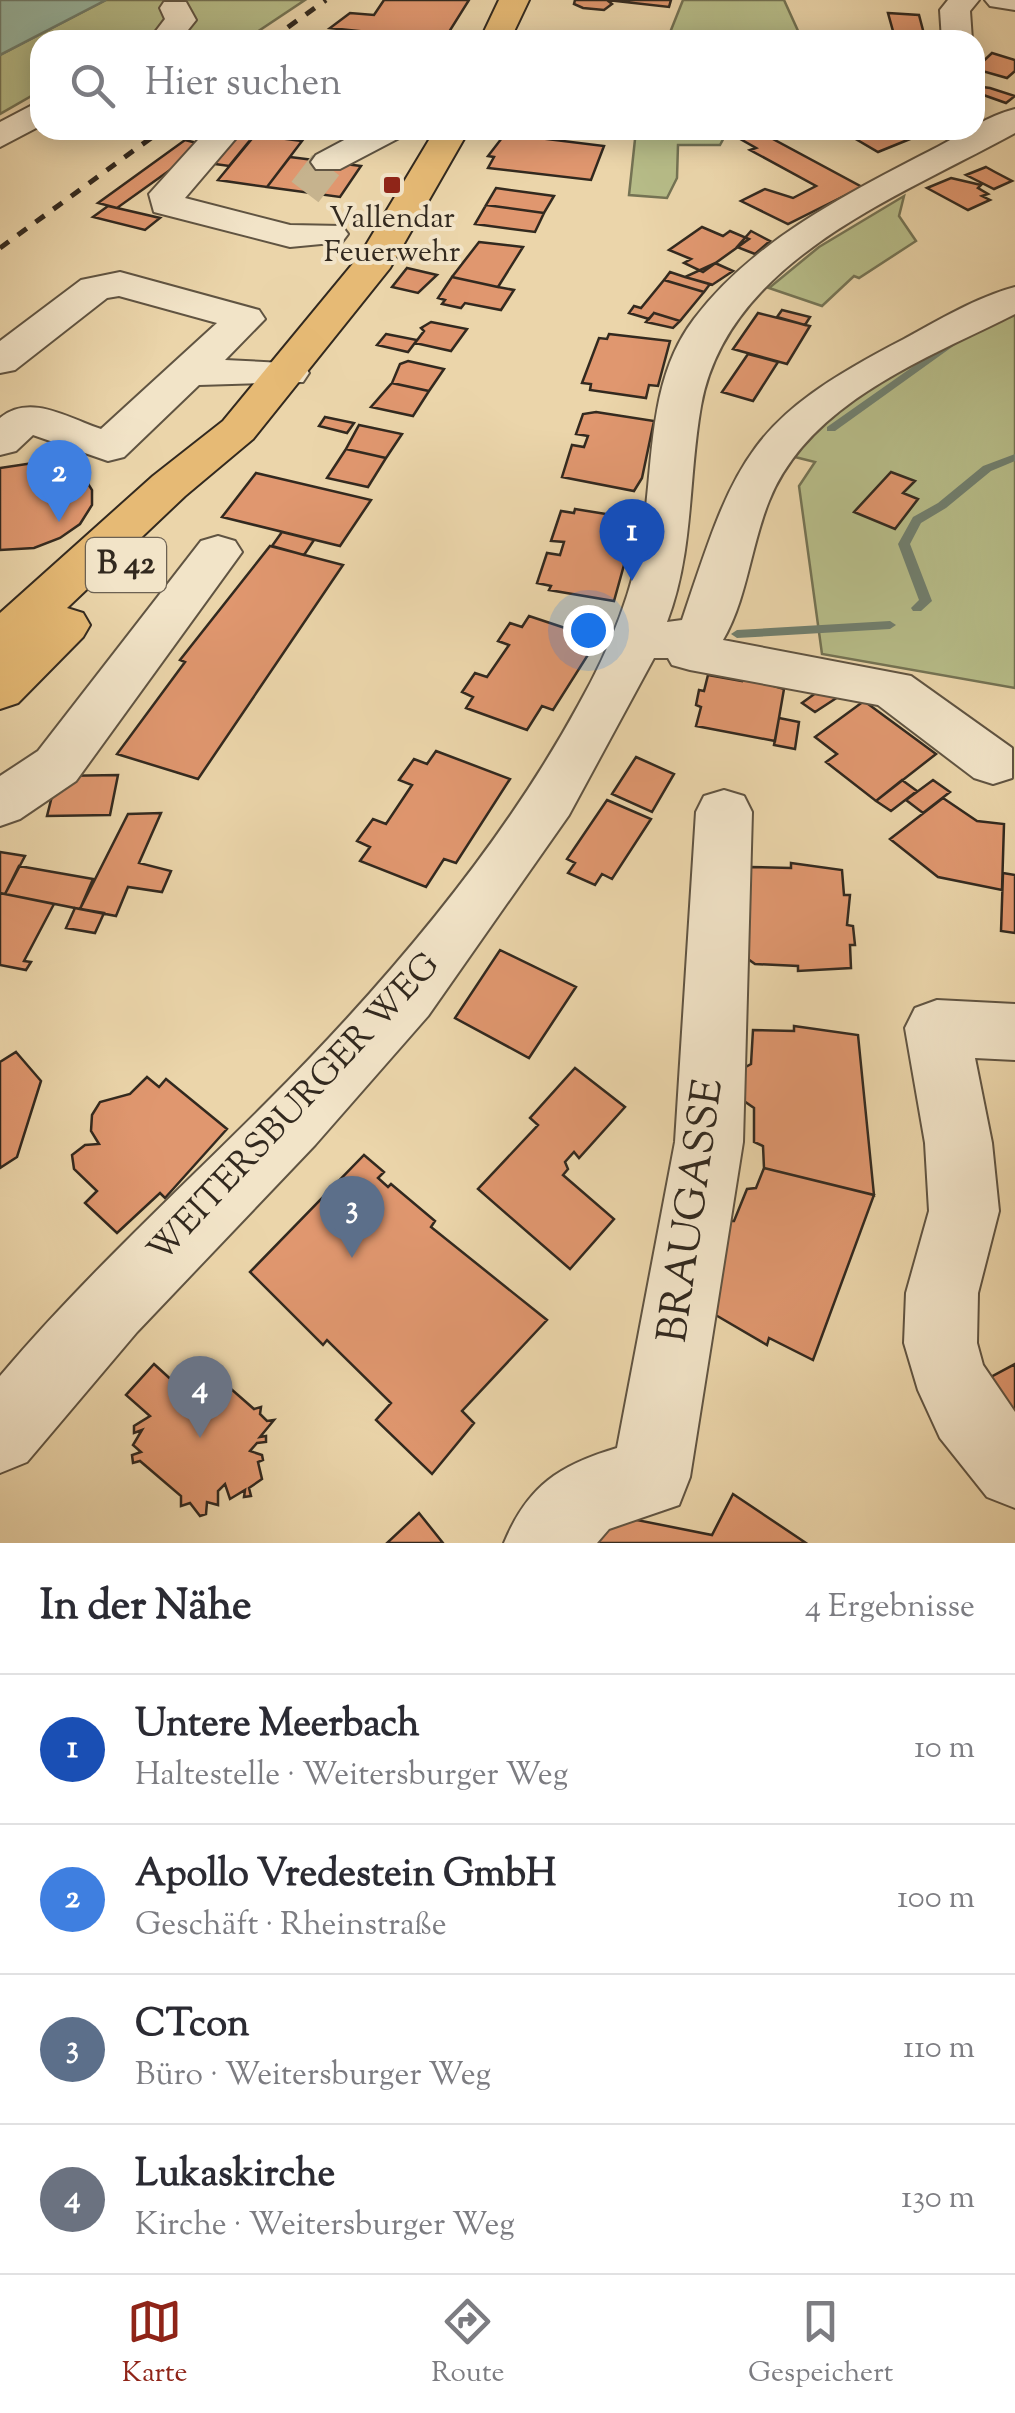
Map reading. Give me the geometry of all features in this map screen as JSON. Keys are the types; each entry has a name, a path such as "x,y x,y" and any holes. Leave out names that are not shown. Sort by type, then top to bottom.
{"main road":[{"path":"500,30 514,0"},
{"name":"B 42","path":"0,690 196,496 238,430 376,260 446,140"},
{"name":"B 42","path":"0,642 169,486 238,430"}],"street":[{"path":"956,30 955,10 964,0"},
{"path":"1000,0 1015,1"},
{"path":"172,30 181,20 175,8"},
{"path":"0,136 30,117"},
{"name":"WEITERSBURGER WEG","path":"985,136 1015,119"},
{"path":"0,154 30,135"},
{"path":"217,140 167,194 167,204 290,236 329,234"},
{"path":"328,162 370,140"},
{"name":"WEITERSBURGER WEG","path":"0,1435 90,1330 380,1028 458,930 661,640 661,562 686,382 710,325 748,284 788,251 979,140"},
{"path":"299,203 292,214 376,260"},
{"path":"0,361 95,288 120,284 245,319 108,447 27,418 0,441"},
{"path":"661,640 704,630 748,500 774,448 792,428 903,357 1015,299"},
{"path":"188,372 288,373"},
{"path":"0,392 41,407"},
{"path":"0,804 57,766 218,552"},
{"path":"661,640 690,652 893,688 993,762"},
{"name":"BRAUGASSE","path":"544,1543 585,1497 651,1477 710,1142 724,812"},
{"path":"1015,1032 937,1028 964,1212 943,1288 938,1336 945,1369 964,1405 988,1442 1015,1469"}],"green space":[{"path":"106,0 305,0 260,30 48,30"},
{"path":"683,0 784,0 798,30 671,30"},
{"path":"30,39 30,97 0,114 0,55"},
{"path":"635,140 723,140 720,145 678,145 677,178 667,198 629,195"},
{"path":"904,196 899,216 916,241 859,278 854,276 822,306 769,288 819,247"},
{"path":"1015,308 1015,688 822,654 799,486 815,462 787,455 866,391"}],"shaded area":[{"path":"0,0 106,0 48,30 30,30 30,39 0,55"}],"building":[{"path":"384,0 469,0 450,30 330,28 350,13 374,15"},
{"path":"575,0 607,0 612,4 604,10 583,8 574,4"},
{"path":"607,0 671,0 669,7"},
{"path":"888,13 919,15 923,30 893,30"},
{"path":"992,53 1015,60 1015,71 1007,78 985,72 985,60"},
{"path":"985,87 1015,96 1006,103 985,96"},
{"path":"185,140 205,145 117,208 98,203"},
{"path":"228,140 250,140 229,166 208,163"},
{"path":"251,140 302,141 267,187 218,180"},
{"path":"500,140 554,140 604,146 591,180 488,168 494,157 488,156"},
{"path":"742,140 775,140 862,187 788,224 741,201 765,189 793,198 816,186 750,150 756,148"},
{"path":"857,140 908,140 878,152"},
{"path":"290,157 361,166 340,197 267,187"},
{"path":"986,167 1012,181 994,189 966,175"},
{"path":"951,178 981,185 978,188 988,194 982,196 990,200 968,210 927,188"},
{"path":"496,188 554,196 544,213 486,205"},
{"path":"486,205 544,213 535,232 475,224"},
{"path":"108,206 160,218 145,230 93,217"},
{"path":"702,227 723,236 730,231 749,239 703,272 684,263 691,259 669,250"},
{"path":"751,231 770,241 755,254 737,247"},
{"path":"479,242 523,247 498,287 452,277"},
{"path":"715,263 733,271 712,285 685,277"},
{"path":"407,268 437,275 418,293 392,287"},
{"path":"670,272 710,284 704,292 664,280"},
{"path":"452,277 514,290 501,310 465,303 461,308 442,304 445,300 438,298"},
{"path":"664,280 704,292 680,321 654,313 649,319 629,313 634,306 641,308"},
{"path":"782,310 810,317 805,325 777,317"},
{"path":"654,313 680,321 673,328 646,322"},
{"path":"758,313 810,326 787,364 733,349"},
{"path":"431,322 467,329 451,351 415,343 424,331 421,328"},
{"path":"386,334 417,340 408,352 377,345"},
{"path":"609,334 670,341 658,386 649,385 646,398 590,390 591,384 582,383 599,338 607,339"},
{"path":"748,354 778,362 753,401 722,392"},
{"path":"408,361 444,369 429,391 392,383 400,364"},
{"path":"392,383 429,391 413,416 371,407"},
{"path":"596,412 654,421 642,478 634,491 562,477 572,445 584,447 588,436 576,434 583,414"},
{"path":"325,417 354,423 347,433 319,426"},
{"path":"359,425 402,434 386,458 346,449"},
{"path":"346,449 386,458 368,487 327,478"},
{"path":"40,462 65,466 82,474 92,490 92,505 80,524 60,538 34,548 0,550 0,468"},
{"path":"891,472 915,481 903,493 918,499 895,529 854,512"},
{"path":"256,473 371,500 340,546 222,517"},
{"path":"575,509 637,519 634,547 629,547 614,601 549,590 551,586 537,583 547,553 560,555 564,542 551,541 561,511 574,513"},
{"path":"282,532 314,540 304,555 272,546"},
{"path":"270,546 343,565 198,779 117,754 185,662 180,660"},
{"path":"529,616 598,639 553,710 542,706 527,730 466,708 473,697 462,692 475,673 487,677 509,645 498,641 510,623 522,627"},
{"path":"708,675 742,681 743,677 784,689 775,741 696,726 701,707 696,705 699,690 704,691"},
{"path":"824,687 838,697 815,712 802,703"},
{"path":"864,701 936,754 876,801 826,762 837,754 815,737"},
{"path":"779,718 799,722 795,749 774,745"},
{"path":"436,751 510,779 456,863 444,859 426,887 360,861 370,847 357,841 373,819 386,824 412,785 399,780 414,759 427,764"},
{"path":"636,757 674,774 652,812 612,794"},
{"path":"118,775 110,815 47,816 57,776"},
{"path":"902,780 917,791 891,811 876,801"},
{"path":"933,780 950,792 923,813 906,800"},
{"path":"943,798 977,821 1004,824 1002,890 938,877 890,839"},
{"path":"607,800 651,819 612,879 602,874 595,885 568,873 575,863 567,859"},
{"path":"161,813 139,863 171,871 162,892 128,887 116,916 80,909 128,814"},
{"path":"0,852 25,856 5,894 0,893"},
{"path":"791,863 842,870 844,895 850,895 847,925 853,926 855,945 850,945 851,968 798,971 798,966 755,964 748,959 750,867 791,868"},
{"path":"19,866 93,879 80,909 5,894"},
{"path":"1003,873 1015,875 1015,933 1001,931"},
{"path":"0,893 54,904 24,961 31,962 26,970 0,965"},
{"path":"75,908 104,913 95,933 66,928"},
{"path":"500,950 576,987 529,1058 455,1018"},
{"path":"794,1026 858,1035 874,1195 764,1168 763,1146 754,1142 754,1108 744,1101 742,1069 751,1064 753,1030 794,1031"},
{"path":"16,1052 41,1081 17,1157 0,1168 0,1062"},
{"path":"575,1068 625,1107 579,1158 574,1152 565,1162 568,1169 563,1175 614,1219 570,1269 478,1189 538,1125 530,1118"},
{"path":"147,1077 159,1087 166,1079 227,1129 165,1198 160,1193 117,1233 85,1203 97,1191 74,1169 72,1155 85,1145 99,1144 91,1131 92,1115 100,1102 130,1094"},
{"path":"364,1155 384,1172 378,1178 388,1187 391,1184 435,1221 431,1227 547,1320 462,1411 474,1423 432,1474 376,1420 391,1403 327,1340 323,1345 250,1272"},
{"path":"764,1168 874,1195 813,1360 769,1338 767,1345 707,1310 727,1221 734,1221 747,1189 756,1188"},
{"path":"154,1364 177,1385 186,1376 185,1370 191,1369 192,1380 200,1373 209,1377 209,1368 215,1367 215,1375 254,1409 261,1407 260,1414 267,1421 274,1420 260,1437 266,1436 266,1442 257,1443 250,1451 262,1455 263,1460 258,1462 262,1479 249,1488 251,1496 244,1497 245,1490 230,1499 225,1484 218,1491 218,1505 207,1502 206,1514 200,1516 190,1503 181,1506 181,1496 140,1461 133,1463 132,1455 141,1452 133,1445 142,1430 134,1433 134,1426 150,1416 126,1395"},
{"path":"1015,1364 1015,1419 989,1378"},
{"path":"733,1494 806,1543 575,1543 607,1514 712,1535"},
{"path":"419,1513 443,1543 387,1543"}],"waterway":[{"path":"831,429 955,340"},
{"path":"917,608 926,601 904,544 917,520 987,468 1015,457"},
{"path":"737,634 890,625"}],"tunnel":[{"path":"305,192 328,162"}],"railway":[{"path":"284,30 326,0"},
{"path":"0,248 148,140"}],"place":[{"name":"Vallendar Feuerwehr","path":"392,185"},
{"name":"Apollo Vredestein GmbH","path":"59,522"},
{"name":"Untere Meerbach","path":"632,581"},
{"name":"CTcon","path":"352,1258"},
{"name":"Lukaskirche","path":"200,1438"}]}
